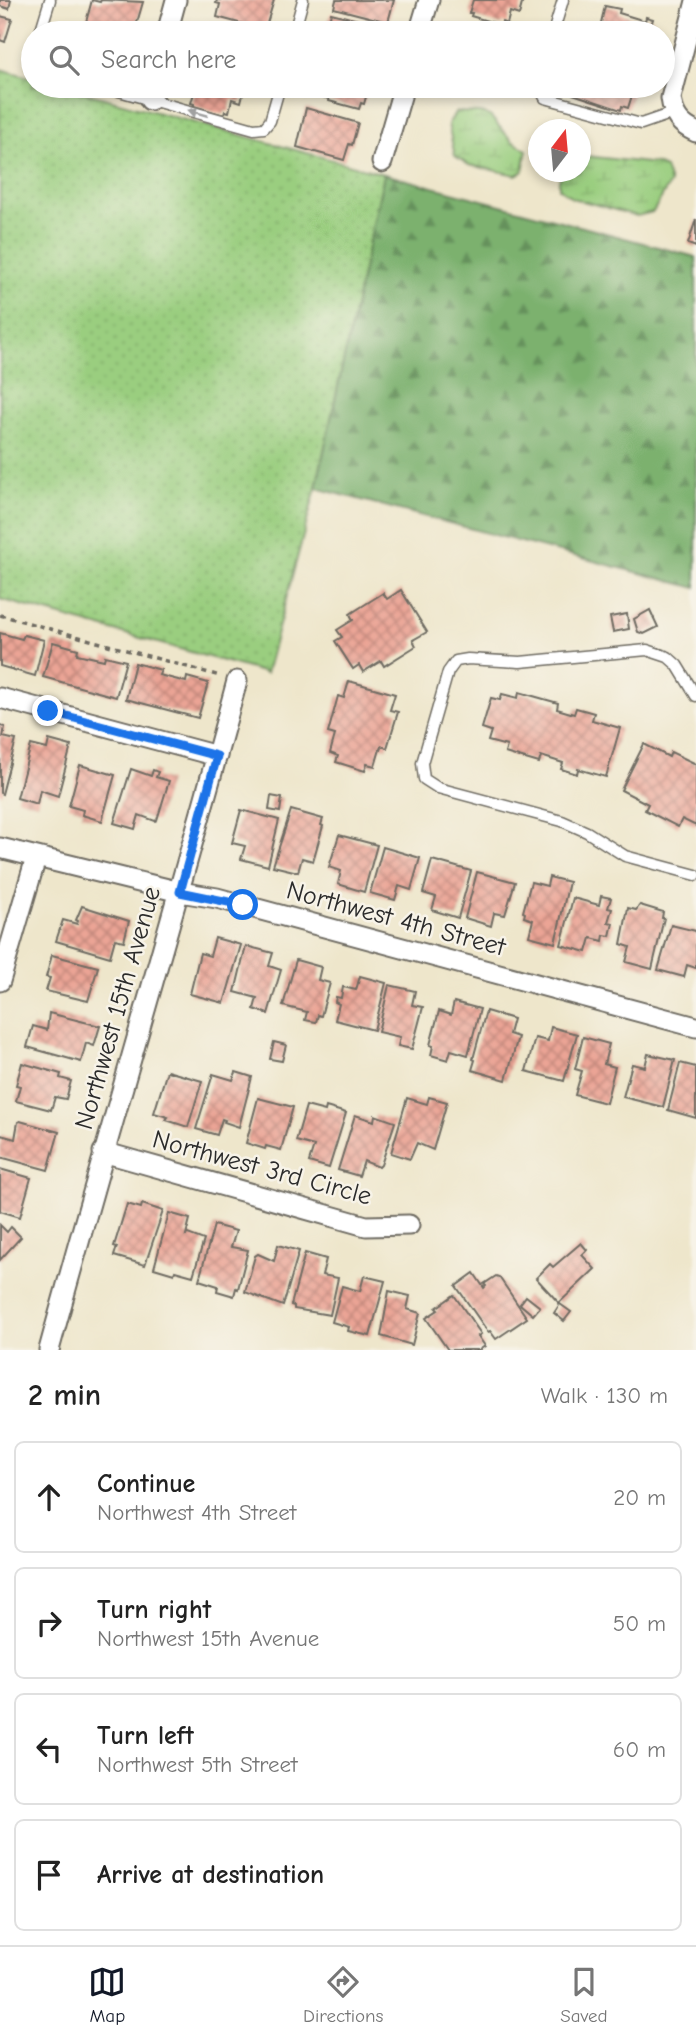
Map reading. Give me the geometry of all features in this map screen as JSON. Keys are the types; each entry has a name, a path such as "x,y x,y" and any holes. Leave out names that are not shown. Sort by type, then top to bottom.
{"street":[{"path":"170,21 176,0"},
{"path":"423,21 429,0"},
{"path":"675,81 696,1"},
{"path":"382,162 401,98"},
{"path":"672,98 673,113 681,123 696,132"},
{"name":"Northwest 15th Avenue","path":"49,1350 103,1152 180,892 237,681"},
{"path":"0,698 217,756"},
{"name":"Northwest 4th Street","path":"0,848 180,892 217,898 696,1027"},
{"path":"0,981 36,858"},
{"name":"Northwest 3rd Circle","path":"103,1152 366,1226 409,1225"}],"lane":[{"path":"44,21 50,0"},
{"path":"297,21 303,0"},
{"path":"557,21 563,0"},
{"path":"166,98 254,129 264,128 270,121 277,98"},
{"path":"545,98 641,124 673,113"},
{"path":"696,696 677,664 668,657 647,650 520,663 468,659 456,662 448,672 422,762 424,779 438,788 562,821 587,832 608,848 625,856 696,875"}],"path":[{"path":"0,615 237,681"}],"green space":[{"path":"0,69 21,75 21,98 104,98 384,174 316,488 266,673 0,599"},
{"path":"456,112 490,116 512,141 527,150 523,171 516,175 469,165 455,156 448,124"},
{"path":"591,157 656,164 665,168 670,183 653,212 637,216 572,198 559,188 559,182 591,182"},
{"path":"384,174 696,257 696,588 316,488"}],"building":[{"path":"0,0 11,0 9,9 0,6"},
{"path":"92,0 143,2 137,21 86,21"},
{"path":"217,0 274,0 268,21 232,21 217,17 220,4 216,3"},
{"path":"336,0 394,0 388,21 334,8"},
{"path":"473,0 523,0 519,15 510,12 508,21 488,21 469,13"},
{"path":"605,6 620,9 619,13 645,21 601,21"},
{"path":"331,13 362,21 329,21"},
{"path":"0,16 12,19 5,42 0,40"},
{"path":"192,98 242,98 241,102 232,99 229,112 225,111 224,115 191,103"},
{"path":"326,98 366,98 359,109"},
{"path":"585,98 631,98 628,108 622,106 621,110"},
{"path":"306,108 358,123 352,145 349,144 344,160 297,147"},
{"path":"696,219 696,247 688,244"},
{"path":"401,590 427,632 413,640 416,646 384,666 381,661 363,672 359,665 353,669 335,641 342,637 337,630 353,620 350,614 383,593 387,599"},
{"path":"650,610 658,627 644,634 638,632 634,619"},
{"path":"627,614 629,629 613,632 610,617"},
{"path":"0,633 22,639 24,635 44,640 35,676 0,666"},
{"path":"53,642 78,649 77,654 104,660 105,656 126,661 116,697 43,677"},
{"path":"135,663 161,670 159,675 186,682 187,677 208,683 198,718 126,699"},
{"path":"349,681 395,694 390,710 398,712 387,748 381,746 375,766 367,764 365,771 336,762 338,756 330,753 335,735 328,733 338,696 344,698"},
{"path":"519,692 558,703 557,709 574,714 576,708 594,713 592,720 620,728 606,777 578,769 577,774 561,769 563,763 541,756 539,763 505,753 507,746 488,741 491,731 482,728 491,698 500,700 502,694 518,698"},
{"path":"0,725 5,727 3,737 16,740 2,794 0,793"},
{"path":"49,740 71,746 58,796 40,790 37,804 17,798 31,745 47,749"},
{"path":"644,744 669,757 671,752 696,764 696,826 682,819 678,827 645,810 648,804 621,790"},
{"path":"80,765 115,775 102,821 82,815 83,810 69,806"},
{"path":"131,769 151,776 153,770 158,772 156,777 169,781 157,820 139,815 135,829 114,823"},
{"path":"271,796 282,798 280,812 269,810"},
{"path":"241,810 279,820 268,866 241,859 245,846 232,843"},
{"path":"291,810 323,819 313,861 302,858 298,872 273,866"},
{"path":"339,835 377,845 364,892 338,884 341,871 329,867"},
{"path":"383,847 420,858 411,890 399,886 395,900 370,893"},
{"path":"432,860 471,871 458,918 432,910 436,897 423,893"},
{"path":"477,872 515,882 505,915 494,913 491,926 465,918"},
{"path":"549,877 569,882 555,943 529,936 533,920 524,917 523,912 531,882 547,886"},
{"path":"601,896 611,898 608,908 612,909 608,922 613,923 610,936 604,935 603,941 591,938 587,952 561,945 573,898 599,905"},
{"path":"640,905 663,912 664,918 652,969 626,962 630,947 621,944 628,908 636,910"},
{"path":"82,906 129,921 124,941 115,939 110,957 56,941 63,920 77,924"},
{"path":"671,925 696,931 696,968 687,965 684,977 658,970"},
{"path":"215,938 241,945 224,1003 190,994 200,953 210,956"},
{"path":"246,946 273,953 269,966 281,970 268,1014 254,1009 257,998 235,992"},
{"path":"52,955 98,967 88,1001 46,991 50,978 46,977"},
{"path":"296,960 321,967 318,980 330,983 321,1016 318,1015 316,1022 305,1020 307,1012 283,1006"},
{"path":"360,976 386,983 374,1030 335,1020 339,1004 335,1002 336,997 341,998 343,987 356,990"},
{"path":"389,985 415,991 412,1005 423,1007 412,1049 398,1046 400,1037 378,1032"},
{"path":"454,1002 480,1009 468,1055 451,1050 448,1060 431,1055 433,1046 430,1045 439,1011 451,1015"},
{"path":"486,1011 513,1019 509,1034 518,1037 506,1080 472,1070"},
{"path":"49,1013 100,1026 94,1046 86,1043 81,1062 27,1047 33,1026 47,1030"},
{"path":"551,1027 577,1034 564,1081 526,1071 535,1038 548,1041"},
{"path":"583,1037 609,1044 604,1064 615,1067 606,1103 575,1095 582,1071 575,1069"},
{"path":"274,1042 286,1045 282,1061 270,1059"},
{"path":"648,1054 675,1060 663,1107 623,1097 632,1064 645,1067"},
{"path":"22,1063 61,1074 60,1078 71,1081 66,1099 55,1097 51,1110 16,1101 20,1086 16,1085"},
{"path":"680,1063 696,1067 696,1118 668,1110"},
{"path":"167,1071 202,1081 188,1127 154,1113"},
{"path":"236,1072 252,1077 239,1127 222,1119 217,1135 196,1129 213,1074 233,1080"},
{"path":"429,1097 447,1102 433,1150 417,1143 410,1159 391,1153 407,1098 427,1104"},
{"path":"258,1098 293,1107 281,1150 266,1146 265,1149 246,1143"},
{"path":"306,1106 325,1111 326,1107 346,1113 329,1168 309,1162 314,1146 296,1141"},
{"path":"355,1115 374,1121 375,1115 395,1122 381,1165 379,1167 364,1161 359,1176 338,1170"},
{"path":"20,1121 59,1132 48,1170 0,1157 1,1135 15,1139"},
{"path":"0,1169 31,1178 20,1217 0,1211"},
{"path":"127,1204 141,1208 142,1204 163,1211 145,1265 114,1256 117,1247 114,1246"},
{"path":"169,1213 190,1219 186,1235 204,1240 193,1276 154,1268"},
{"path":"0,1225 7,1232 11,1227 21,1237 0,1260"},
{"path":"214,1225 236,1231 231,1247 248,1250 234,1296 217,1291 218,1286 199,1280"},
{"path":"581,1243 587,1250 582,1255 595,1269 559,1303 536,1278 550,1264 553,1267"},
{"path":"278,1245 299,1251 283,1306 245,1292 255,1256 258,1254 274,1261"},
{"path":"305,1253 326,1259 322,1275 338,1278 330,1315 294,1309 291,1305"},
{"path":"474,1273 484,1288 484,1284 496,1276 499,1277 527,1318 496,1339 488,1332 456,1286"},
{"path":"364,1276 385,1281 370,1336 348,1331 349,1327 332,1322 342,1286 360,1291"},
{"path":"389,1291 410,1296 407,1309 420,1313 412,1345 381,1336"},
{"path":"454,1295 481,1334 478,1336 485,1346 479,1350 448,1350 426,1318"},
{"path":"526,1296 540,1307 533,1315 520,1304"},
{"path":"560,1304 571,1312 564,1321 554,1313"}],"route":[{"path":"48,711 217,756 180,892 243,905"}]}
